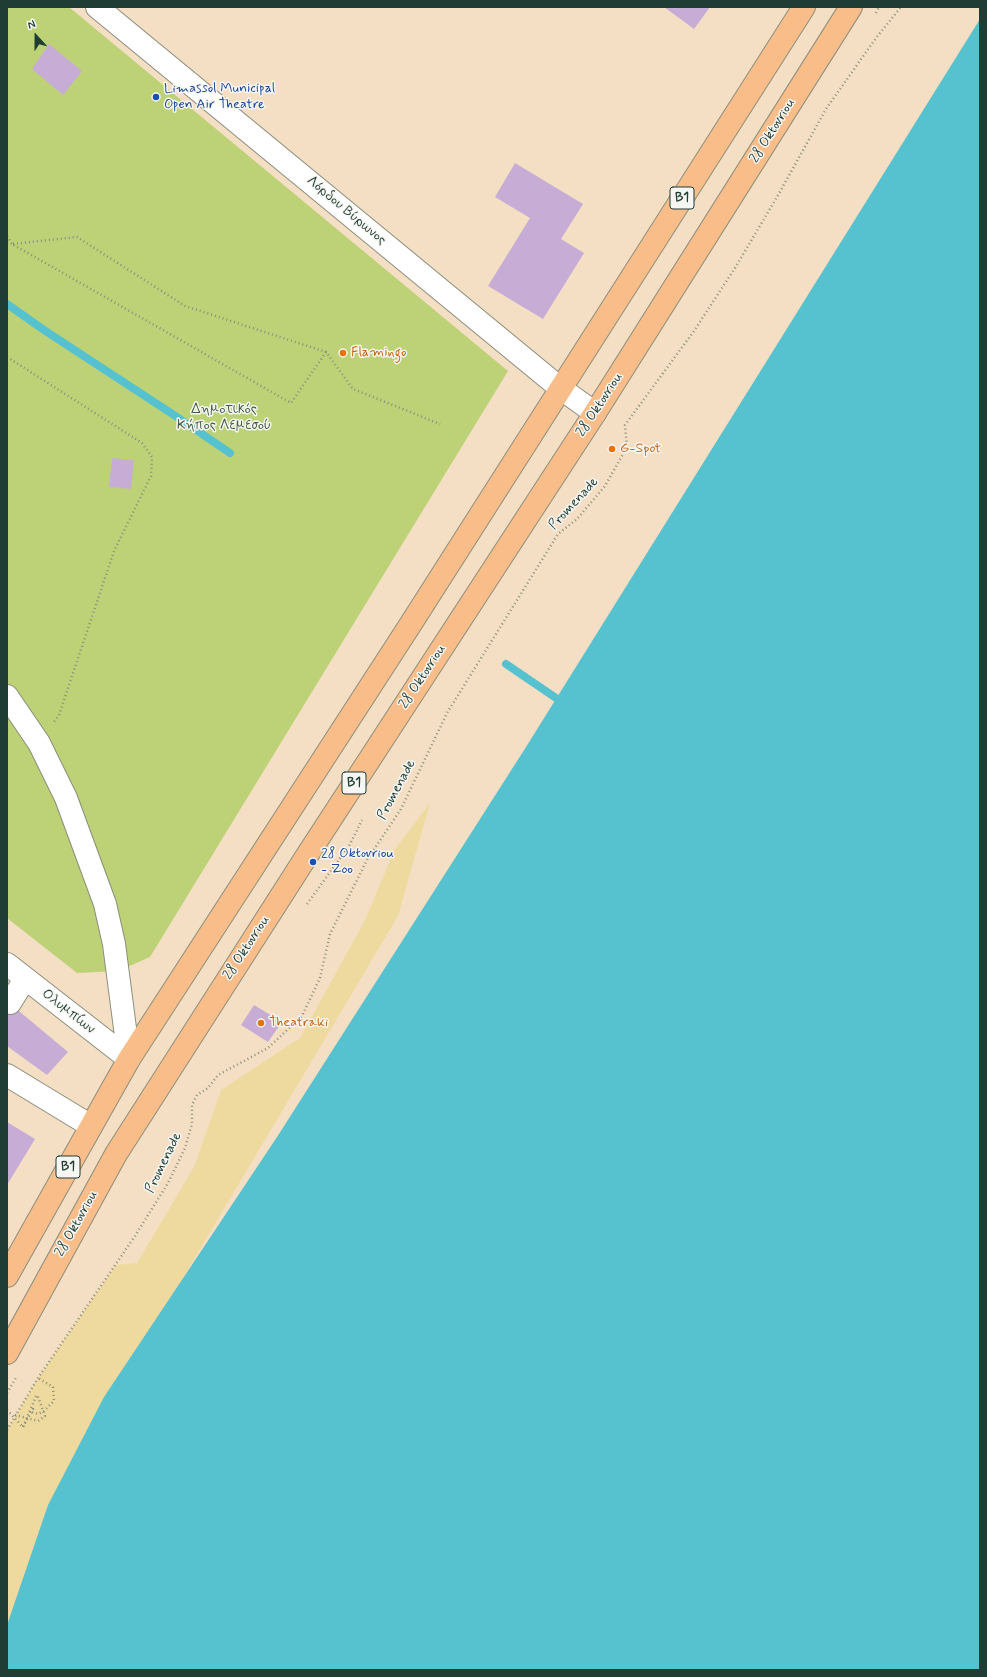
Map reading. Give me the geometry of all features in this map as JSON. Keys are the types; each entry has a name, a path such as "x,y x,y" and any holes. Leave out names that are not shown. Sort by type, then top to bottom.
{"main road":[{"name":"B1","path":"7,1276 129,1059 412,622 804,7"},
{"name":"28 Oktovriou","path":"7,1353 116,1154 295,874 595,413 851,7"}],"street":[{"name":"Λόρδου Βύρωνος","path":"97,7 560,388 595,413"},
{"path":"7,696 39,743 66,798 105,904 114,944 129,1059"},
{"name":"Ολυμπίων","path":"7,964 129,1059"},
{"path":"10,1003 25,979"},
{"path":"7,1075 91,1126"}],"path":[{"name":"Promenade","path":"7,1430 38,1378 116,1265 168,1183 185,1148 192,1124 192,1105 197,1095 208,1088 218,1075 268,1048 302,1016 320,978 330,934 367,860 401,809 447,713 558,534 577,519 605,486 627,447 625,425 694,331 735,268 826,109 876,38 901,7"},
{"path":"7,236 12,244 291,403 326,352"},
{"path":"12,244 77,237 185,306 326,352 354,389 440,424"},
{"path":"7,357 142,443 152,456 151,476 114,551 59,716 39,743"},
{"path":"23,1427 33,1409 32,1412 38,1414 44,1411 54,1401 53,1387 38,1378"},
{"path":"15,1415 38,1421 45,1416 37,1394 23,1427"},
{"path":"7,1410 23,1427"}],"green space":[{"name":"Δημοτικός Κήπος Λεμεσού","path":"7,7 69,7 508,371 150,957 118,971 77,973 7,918"}],"sand":[{"path":"430,803 398,916 48,1505 7,1625 7,1430 38,1378 116,1265 137,1263 194,1167 221,1090 300,1038 364,922 395,849"}],"water":[{"path":"980,19 980,1670 7,1670 7,1625 48,1505 104,1397 277,1137 526,747"}],"building":[{"path":"664,7 710,7 694,29"},
{"path":"49,44 82,71 63,95 32,69"},
{"path":"515,163 583,204 561,239 584,253 543,319 488,286 530,218 495,197"},
{"path":"112,458 134,460 131,489 109,487"},
{"path":"7,1001 68,1052 47,1075 7,1046"},
{"name":"Theatraki","path":"254,1005 282,1022 268,1042 241,1025"},
{"path":"7,1122 35,1139 7,1185"}],"waterway":[{"path":"7,304 230,453"},
{"path":"506,664 556,698"}],"place":[{"name":"Limassol Municipal Open Air Theatre","path":"156,97"},
{"name":"Flamingo","path":"343,353"},
{"name":"G-Spot","path":"612,449"},
{"name":"28 Oktovriou - Zoo","path":"313,862"},
{"name":"Theatraki","path":"261,1023"}]}
